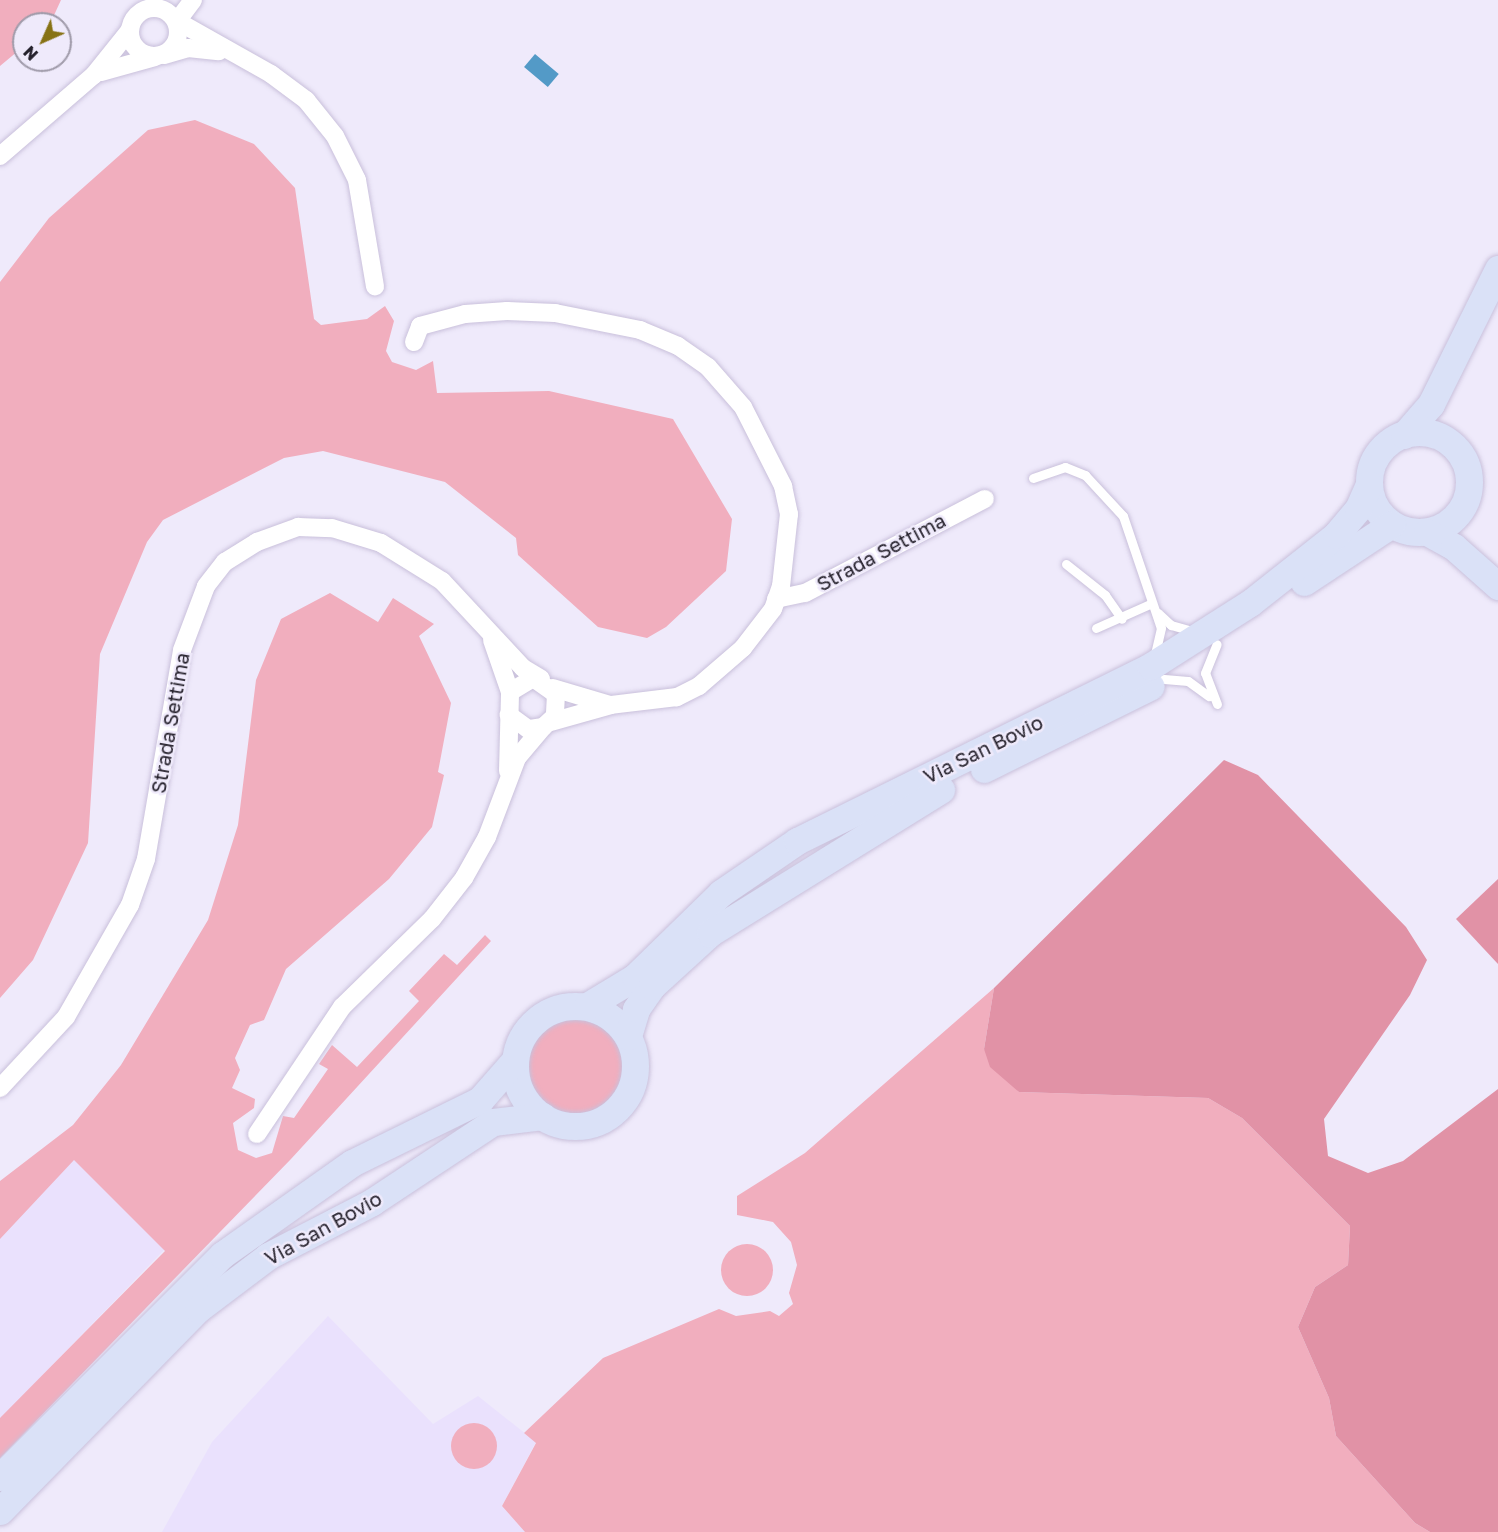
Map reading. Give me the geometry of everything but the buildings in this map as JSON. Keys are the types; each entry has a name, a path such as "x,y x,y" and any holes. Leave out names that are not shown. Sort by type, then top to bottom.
{"main road":[{"path":"1489,577 1459,513 1468,475 1452,445 1444,381 1463,330 1498,269"},
{"name":"Via San Bovio","path":"1209,639 1308,560 1358,509 1378,454 1404,435 1444,381"},
{"path":"1404,435 1436,435 1452,445"},
{"path":"1369,484 1374,504 1392,524 1427,532 1489,577"},
{"path":"1427,532 1459,513"},
{"name":"Via San Bovio","path":"0,1511 198,1310 268,1256 372,1202 493,1122 543,1116 579,1126 601,1120 620,1107 636,1070 628,1036 636,1009 652,986 710,933 915,803 1157,673 1392,524"},
{"name":"Via San Bovio","path":"0,1477 222,1255 352,1162 480,1100 515,1060 522,1038 540,1017 558,1008 587,1006 635,977 721,893 797,841 1157,673"},
{"path":"587,1006 615,1020 628,1036"},
{"path":"515,1060 520,1088 543,1116"}],"street":[{"path":"132,0 132,25 136,48 159,56"},
{"path":"166,10 194,0"},
{"path":"0,156 94,75 132,25 151,8 166,10 306,100 335,136 357,180 375,286"},
{"path":"159,56 178,38 166,10"},
{"path":"94,75 159,56 206,48 235,55"},
{"name":"Strada Settima","path":"414,342 420,326 465,314 507,312 600,320 678,346 708,367 742,407 783,486 789,514 776,599 743,648 699,686 655,702 611,705 547,725 520,726 509,715"},
{"name":"Strada Settima","path":"776,599 805,592 985,500"},
{"name":"Strada Settima","path":"0,1089 66,1017 130,905 146,859 179,661 206,586 225,562 257,542 298,527 354,534 412,559 442,581 490,635 547,683 558,702 547,725 508,777 487,837 464,878 432,919 342,1007 257,1134"},
{"name":"Strada Settima","path":"490,635 510,692 508,777"},
{"path":"510,692 520,681 547,683"},
{"name":"Strada Settima","path":"547,683 611,705"}],"lane":[{"path":"1033,478 1065,467 1085,475 1107,495 1123,516 1150,604 1162,635 1157,673 1196,684 1217,704 1205,673 1209,639 1171,625 1150,604"},
{"path":"1066,564 1105,595 1122,619"},
{"path":"1096,628 1122,619 1150,604"}],"shaded area":[{"path":"0,0 61,0 56,12 12,12 12,56 0,66"},
{"path":"195,120 254,144 295,188 314,319 321,325 367,319 385,306 394,321 386,351 392,362 416,370 433,361 437,393 549,391 673,419 732,519 726,571 666,627 647,638 598,627 518,555 516,538 445,482 323,451 284,458 163,520 147,542 100,654 88,843 33,960 0,998 0,282 49,218 148,130"},
{"path":"330,593 378,622 393,598 434,624 419,636 451,703 438,772 444,775 432,827 389,879 286,969 264,1020 250,1025 235,1058 240,1070 232,1088 255,1099 254,1108 233,1123 238,1150 256,1158 272,1153 283,1116 294,1118 328,1069 319,1064 332,1045 357,1067 419,1001 409,991 444,954 457,965 485,935 491,941 291,1159 0,1458 0,1418 165,1251 74,1160 0,1239 0,1181 73,1125 121,1065 208,920 238,825 256,680 281,619"},
{"path":"1224,760 1258,775 1406,927 1427,960 1410,995 1324,1119 1328,1156 1368,1173 1403,1161 1498,1089 1498,1532 1430,1532 1415,1523 1336,1436 1329,1398 1298,1327 1315,1287 1348,1265 1350,1226 1242,1118 1208,1098 1019,1092 990,1067 984,1049 994,988"},
{"path":"1498,879 1498,964 1456,919"},
{"path":"994,988 984,1049 1019,1092 1208,1098 1242,1118 1350,1226 1348,1265 1315,1287 1298,1327 1329,1398 1336,1436 1415,1523 1430,1532 525,1532 502,1506 536,1443 524,1433 603,1358 719,1309 736,1316 770,1311 779,1316 793,1304 789,1293 797,1265 791,1242 773,1222 737,1215 737,1196 805,1153"},
{"path":"575,1015 595,1019 611,1030 622,1046 626,1066 622,1086 611,1102 595,1113 575,1117 555,1113 539,1102 528,1086 524,1066 528,1046 539,1030 555,1019"},
{"path":"147,1099 231,1181 0,1419 0,1220"},
{"path":"747,1244 757,1246 765,1252 771,1260 773,1270 771,1280 765,1288 757,1294 747,1296 737,1294 729,1288 723,1280 721,1270 723,1260 729,1252 737,1246"},
{"path":"328,1316 433,1424 478,1396 536,1442 502,1506 525,1532 162,1532 212,1442"},
{"path":"474,1423 490,1430 497,1446 490,1462 474,1469 458,1462 451,1446 458,1430"}],"water":[{"path":"535,54 559,74 548,87 524,67"}]}
